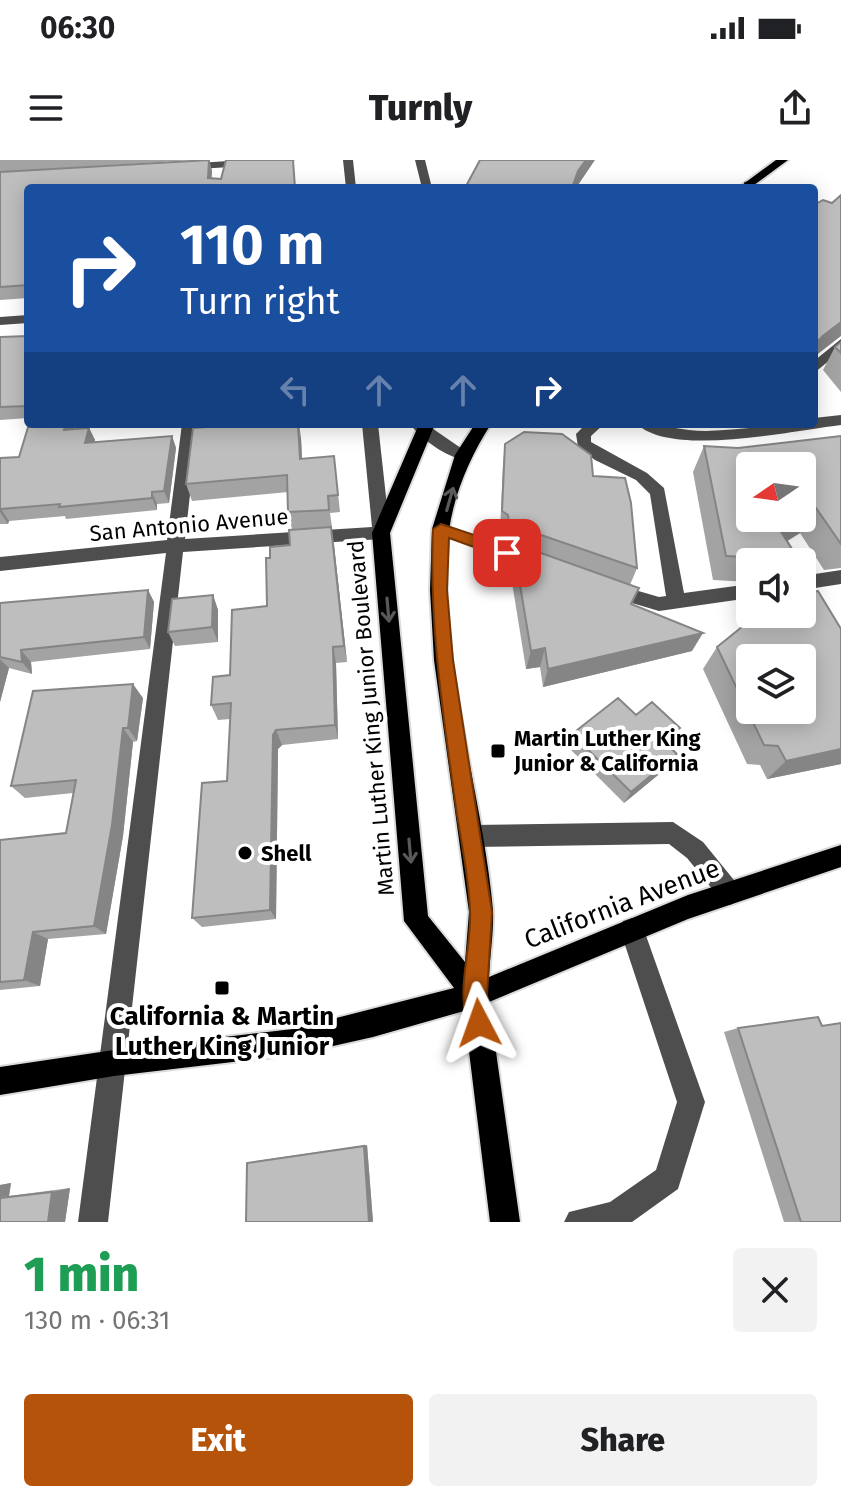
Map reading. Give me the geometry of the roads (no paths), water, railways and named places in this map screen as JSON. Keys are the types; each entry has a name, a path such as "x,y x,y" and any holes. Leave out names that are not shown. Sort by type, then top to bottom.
{"main road":[{"path":"754,184 783,160"},
{"name":"Martin Luther King Junior Boulevard","path":"422,428 381,533 416,921 475,995"},
{"path":"480,428 463,455 441,529 439,590 444,660 481,912 475,995 505,1222"},
{"name":"California Avenue","path":"0,1081 114,1063 293,1042 475,995 632,930 841,856"}],"street":[{"path":"164,168 194,163 220,170 290,160"},
{"path":"348,160 351,184"},
{"path":"420,160 426,184"},
{"path":"0,321 24,319"},
{"path":"818,365 841,343"},
{"path":"818,423 841,420"},
{"path":"93,1222 189,428"},
{"path":"370,428 381,533"},
{"path":"426,428 463,455"},
{"path":"591,428 584,434 583,443 591,452 650,481 658,492 676,602"},
{"path":"661,428 681,433 742,428"},
{"path":"441,529 554,570"},
{"name":"San Antonio Avenue","path":"0,564 174,546 381,533"},
{"path":"816,581 841,577"},
{"path":"598,586 642,602 659,604 736,593"},
{"path":"472,836 673,833 695,850 730,893"},
{"path":"579,1222 615,1216 668,1179 691,1102 632,930"}],"place":[{"name":"Martin Luther King Junior & California","path":"498,751"},
{"name":"Shell","path":"245,853"},
{"name":"California & Martin Luther King Junior","path":"222,988"}]}
